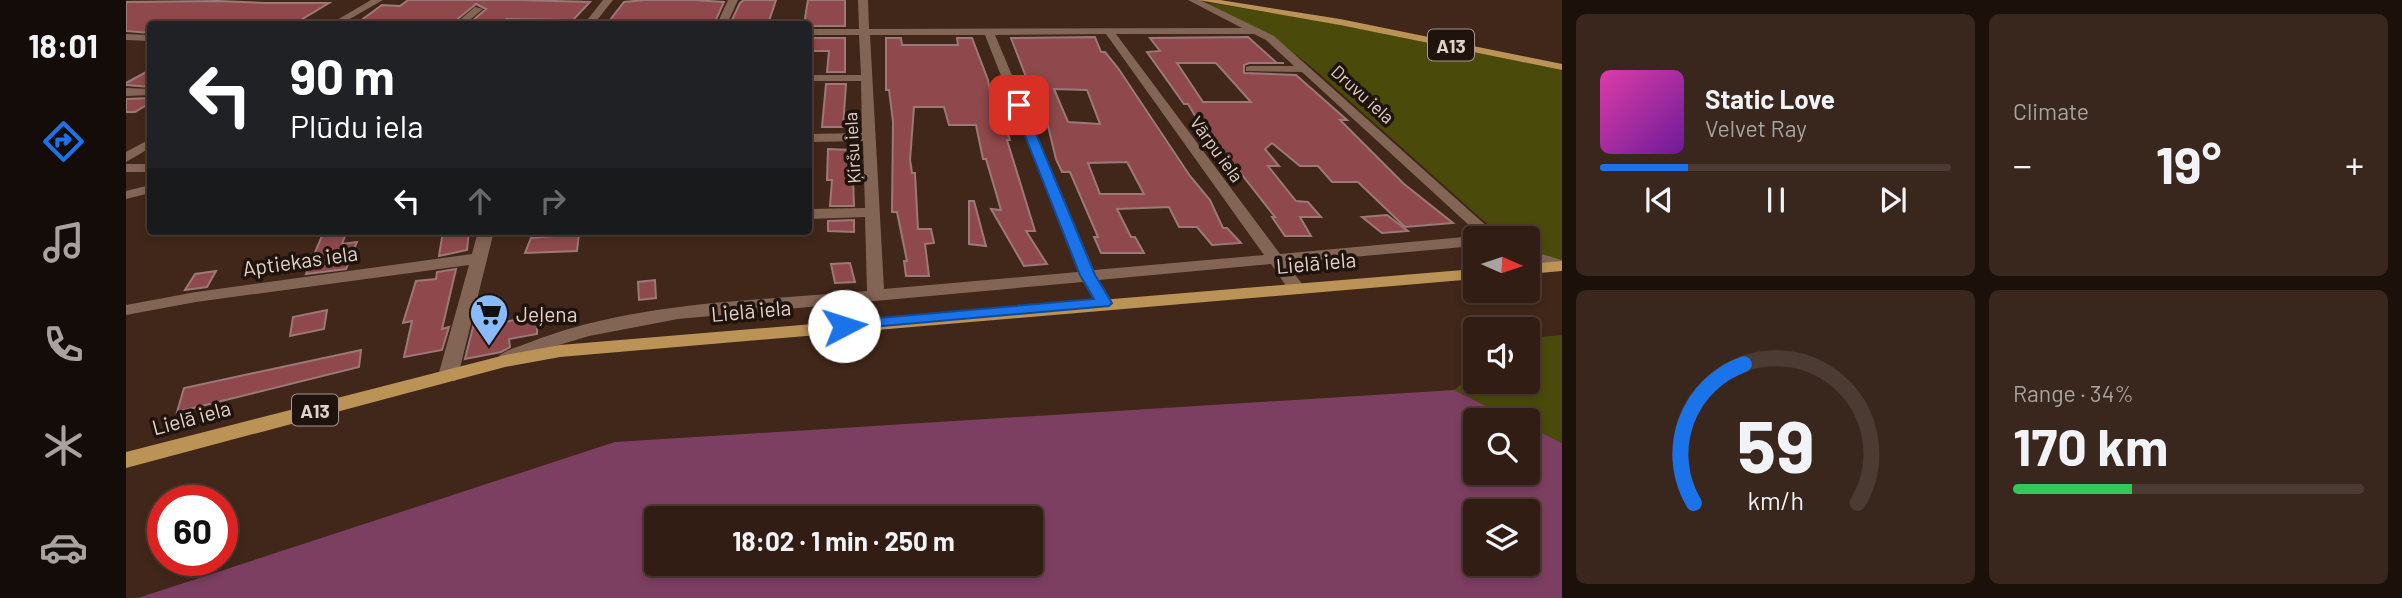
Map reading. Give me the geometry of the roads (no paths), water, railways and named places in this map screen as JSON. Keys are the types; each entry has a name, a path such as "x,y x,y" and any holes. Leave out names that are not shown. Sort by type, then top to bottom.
{"main road":[{"name":"A13","path":"1203,0 1340,22 1562,67"},
{"path":"1540,268 1562,266"},
{"name":"Lielā iela","path":"126,460 505,361 560,351 1104,303 1463,275"}],"street":[{"path":"340,21 374,0"},
{"path":"591,21 608,0"},
{"path":"723,21 733,0"},
{"name":"Ķiršu iela","path":"863,0 876,294"},
{"name":"Druvu iela","path":"1193,0 1260,31 1307,69 1479,226"},
{"path":"464,21 478,9"},
{"name":"Vārpu iela","path":"1108,30 1297,289"},
{"path":"812,32 1260,31"},
{"path":"989,32 1088,275 1104,303"},
{"path":"126,37 147,38"},
{"path":"1250,69 1307,69"},
{"path":"812,78 866,78"},
{"path":"126,92 147,92"},
{"path":"812,138 869,137"},
{"path":"126,158 147,145"},
{"path":"126,167 147,168"},
{"path":"126,195 147,190"},
{"path":"812,214 873,212"},
{"path":"448,376 485,235"},
{"path":"505,361 549,341 616,324 678,313 1463,242"},
{"name":"Aptiekas iela","path":"126,310 197,297 481,258"},
{"path":"1540,259 1562,266"}],"place":[{"name":"Jeļena","path":"489,347"}]}
